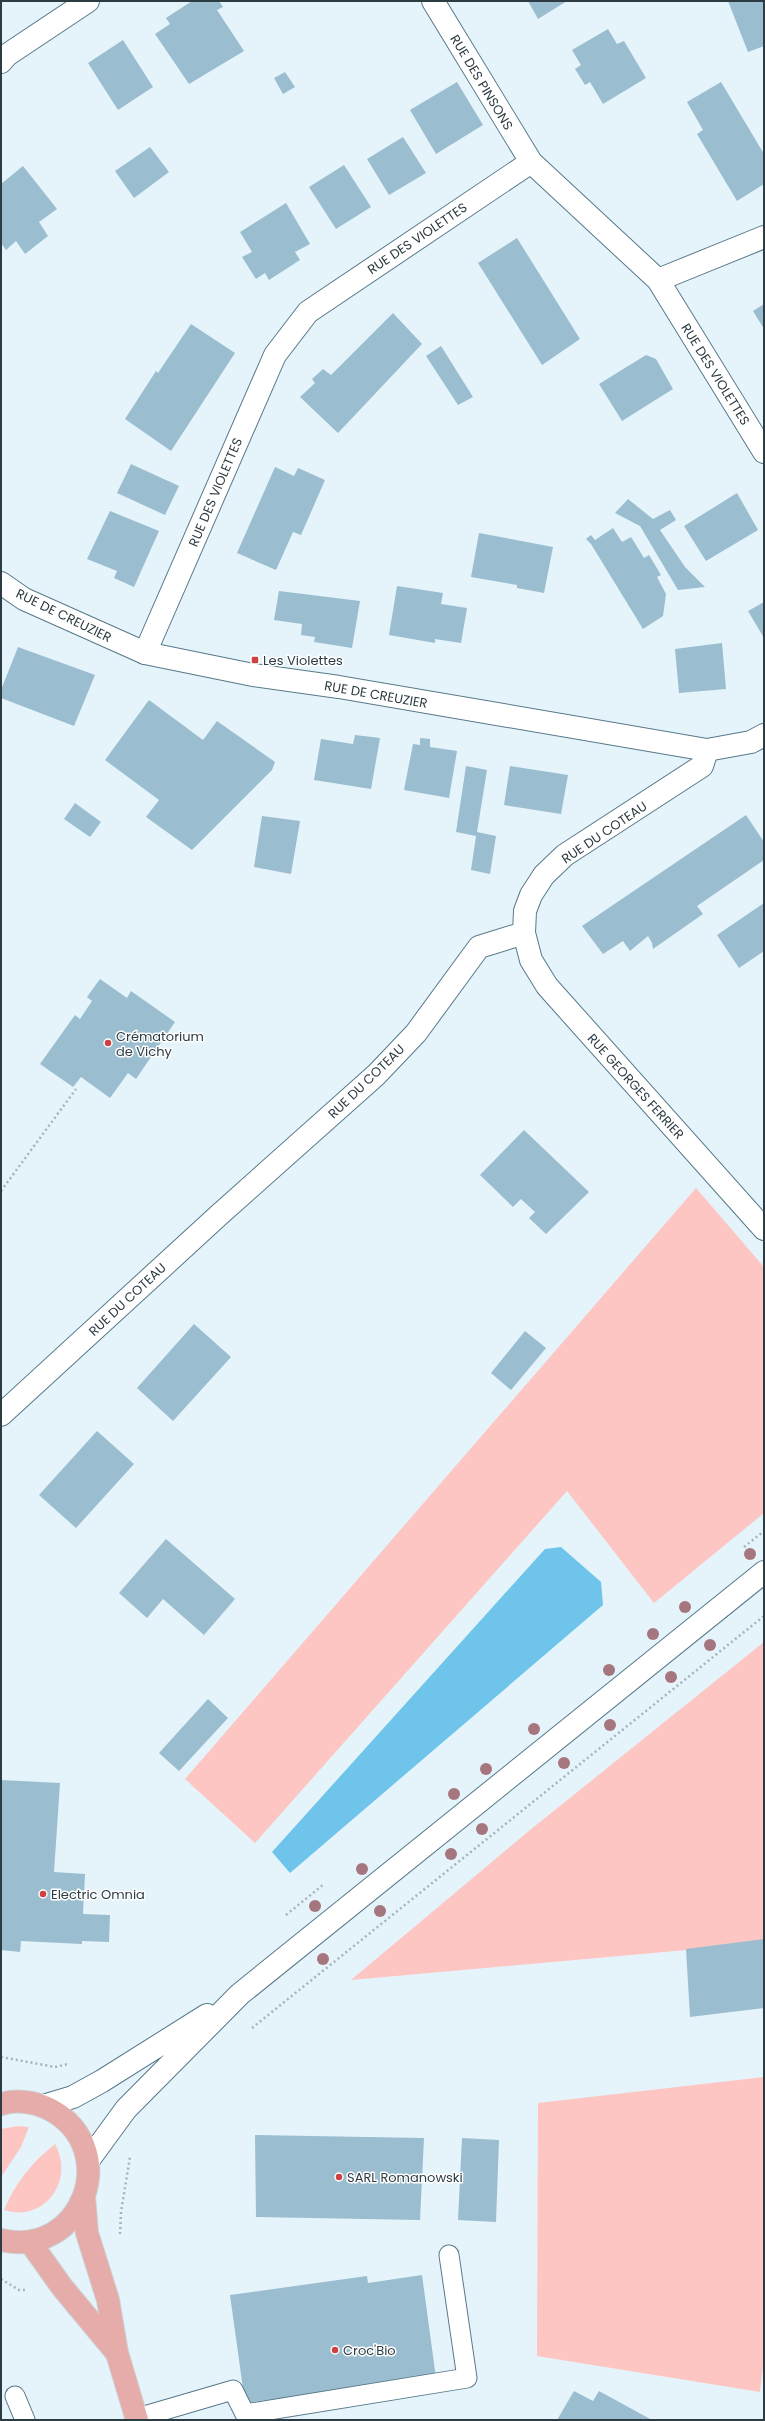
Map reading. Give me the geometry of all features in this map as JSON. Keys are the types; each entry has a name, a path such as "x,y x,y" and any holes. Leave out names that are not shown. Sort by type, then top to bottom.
{"main road":[{"path":"1,2240 12,2242 30,2242 47,2237 63,2227 76,2213 84,2197 89,2179 88,2161 83,2143 73,2127 60,2115 43,2106 25,2102 3,2101"},
{"path":"84,2197 87,2233 98,2264 108,2300 117,2353 137,2419"},
{"path":"30,2242 62,2287 117,2353"}],"street":[{"path":"1,62 6,55 88,1"},
{"name":"RUE DES PINSONS","path":"433,1 531,162"},
{"name":"RUE DES VIOLETTES","path":"145,653 275,355 308,312 531,162 658,280 764,452"},
{"path":"658,280 764,237"},
{"name":"RUE DE CREUZIER","path":"1,583 24,599 145,653 253,675 339,687 707,750 751,742 764,735"},
{"name":"RUE DU COTEAU","path":"1,1415 219,1215 376,1075 416,1033 479,947 524,933 525,911 531,895 544,875 565,855 702,766 707,750"},
{"name":"RUE GEORGES FERRIER","path":"524,933 531,960 547,986 764,1229"},
{"path":"43,2106 73,2097 102,2081 247,1988 764,1572"},
{"path":"88,2161 126,2109 247,1988"}],"lane":[{"path":"137,2419 233,2390 245,2414 467,2378 449,2255"},
{"path":"15,2396 25,2420"}],"path":[{"path":"1,1191 76,1089"},
{"path":"249,2031 764,1616"},
{"path":"1,2057 55,2067 69,2063"},
{"path":"98,2264 120,2250 121,2212 132,2151"},
{"path":"1,2280 19,2290 62,2287"}],"shaded area":[{"path":"696,1188 764,1267 764,1513 654,1603 567,1491 255,1843 185,1779"},
{"path":"764,1642 764,1943 351,1980 530,1830"},
{"path":"764,2077 764,2358 760,2392 537,2356 538,2103"},
{"path":"18,2126 29,2127 21,2147 1,2177 1,2129"},
{"path":"55,2144 60,2158 61,2171 58,2184 52,2195 43,2204 32,2210 19,2212 4,2210 13,2191 25,2174 39,2158"}],"water":[{"path":"561,1547 601,1582 603,1605 290,1873 272,1852 545,1549"}],"building":[{"path":"192,1 219,1 223,7 217,10 244,51 189,84 155,34 170,24 166,18"},
{"path":"528,1 567,1 538,19"},
{"path":"728,1 764,1 764,46 748,52"},
{"path":"608,29 617,44 624,41 646,78 603,104 590,82 585,85 575,69 581,65 572,50"},
{"path":"123,40 153,87 118,110 88,63"},
{"path":"285,72 295,87 283,94 274,78"},
{"path":"457,82 483,125 436,154 410,110"},
{"path":"721,82 764,154 764,184 737,201 697,134 703,130 687,102"},
{"path":"403,137 426,173 389,195 367,159"},
{"path":"150,147 169,172 134,198 115,171"},
{"path":"344,165 371,207 336,229 309,187"},
{"path":"23,166 57,209 39,222 48,236 25,254 16,241 6,250 1,243 1,184"},
{"path":"286,203 310,244 295,252 300,260 269,280 265,273 256,279 242,257 252,252 240,232"},
{"path":"517,238 580,339 542,365 478,263"},
{"path":"764,304 764,329 753,311"},
{"path":"393,313 422,344 338,433 300,397 315,383 312,379 323,369 331,375"},
{"path":"191,324 235,353 171,451 125,419 156,371 158,373"},
{"path":"441,346 473,397 458,405 426,356"},
{"path":"646,355 656,359 673,389 622,421 599,384"},
{"path":"131,464 179,486 165,515 117,493"},
{"path":"275,467 294,476 298,468 325,480 301,535 293,532 276,570 237,553"},
{"path":"737,493 758,530 706,561 684,526"},
{"path":"628,499 653,519 670,510 676,520 660,530 685,567 705,587 678,590 640,526 615,513"},
{"path":"110,511 159,531 134,587 114,578 117,571 87,559"},
{"path":"613,528 622,542 631,537 644,558 649,555 661,575 657,577 666,594 663,616 643,629 591,544 586,539 591,535 595,540"},
{"path":"479,533 553,547 544,593 517,588 517,585 471,577"},
{"path":"397,586 443,593 441,604 467,608 461,643 435,639 435,643 389,635"},
{"path":"279,591 360,601 352,648 314,642 315,637 301,635 302,624 274,620"},
{"path":"764,602 764,638 748,611"},
{"path":"722,643 726,689 679,693 675,649"},
{"path":"18,647 95,675 74,726 1,698 1,690"},
{"path":"149,700 203,740 217,721 275,762 272,770 192,850 146,817 159,800 105,760"},
{"path":"355,735 380,738 371,789 314,780 321,739 353,744"},
{"path":"420,738 430,739 430,747 457,751 449,798 404,790 413,744 420,745"},
{"path":"466,766 487,770 477,832 496,836 490,874 471,870 476,836 456,832"},
{"path":"510,766 568,775 561,814 504,805"},
{"path":"75,803 101,822 90,837 64,819"},
{"path":"746,815 764,842 764,860 697,906 703,914 653,949 652,943 648,936 630,951 623,941 603,954 582,926"},
{"path":"262,816 300,821 291,874 254,867"},
{"path":"764,903 764,951 739,968 717,935"},
{"name":"Crématorium de Vichy","path":"100,979 127,998 131,991 175,1022 136,1079 128,1073 110,1098 81,1077 73,1087 40,1064 75,1015 80,1019 92,1001 87,997"},
{"path":"524,1130 589,1192 546,1234 529,1218 535,1212 521,1199 513,1207 480,1175"},
{"path":"194,1324 231,1357 173,1421 137,1388"},
{"path":"525,1331 546,1348 511,1390 491,1373"},
{"path":"97,1431 134,1464 76,1528 39,1495"},
{"path":"166,1539 235,1599 204,1635 163,1599 147,1618 119,1593"},
{"path":"208,1699 228,1718 179,1771 159,1753"},
{"name":"Electric Omnia","path":"1,1780 60,1783 54,1872 85,1874 83,1914 110,1915 109,1942 82,1941 82,1944 21,1941 20,1952 1,1950"},
{"path":"764,1939 764,2008 690,2017 686,1949"},
{"name":"SARL Romanowski","path":"255,2135 424,2138 420,2220 256,2217"},
{"path":"462,2138 499,2140 496,2222 458,2220"},
{"name":"Croc'Bio","path":"422,2275 436,2378 245,2403 230,2295 367,2276 368,2283"},
{"path":"574,2391 593,2401 599,2391 652,2420 557,2420"}],"place":[{"name":"Les Violettes","path":"255,660"},
{"name":"Crématorium de Vichy","path":"108,1043"},
{"name":"Electric Omnia","path":"43,1894"},
{"name":"SARL Romanowski","path":"339,2177"},
{"name":"Croc'Bio","path":"335,2350"}]}
